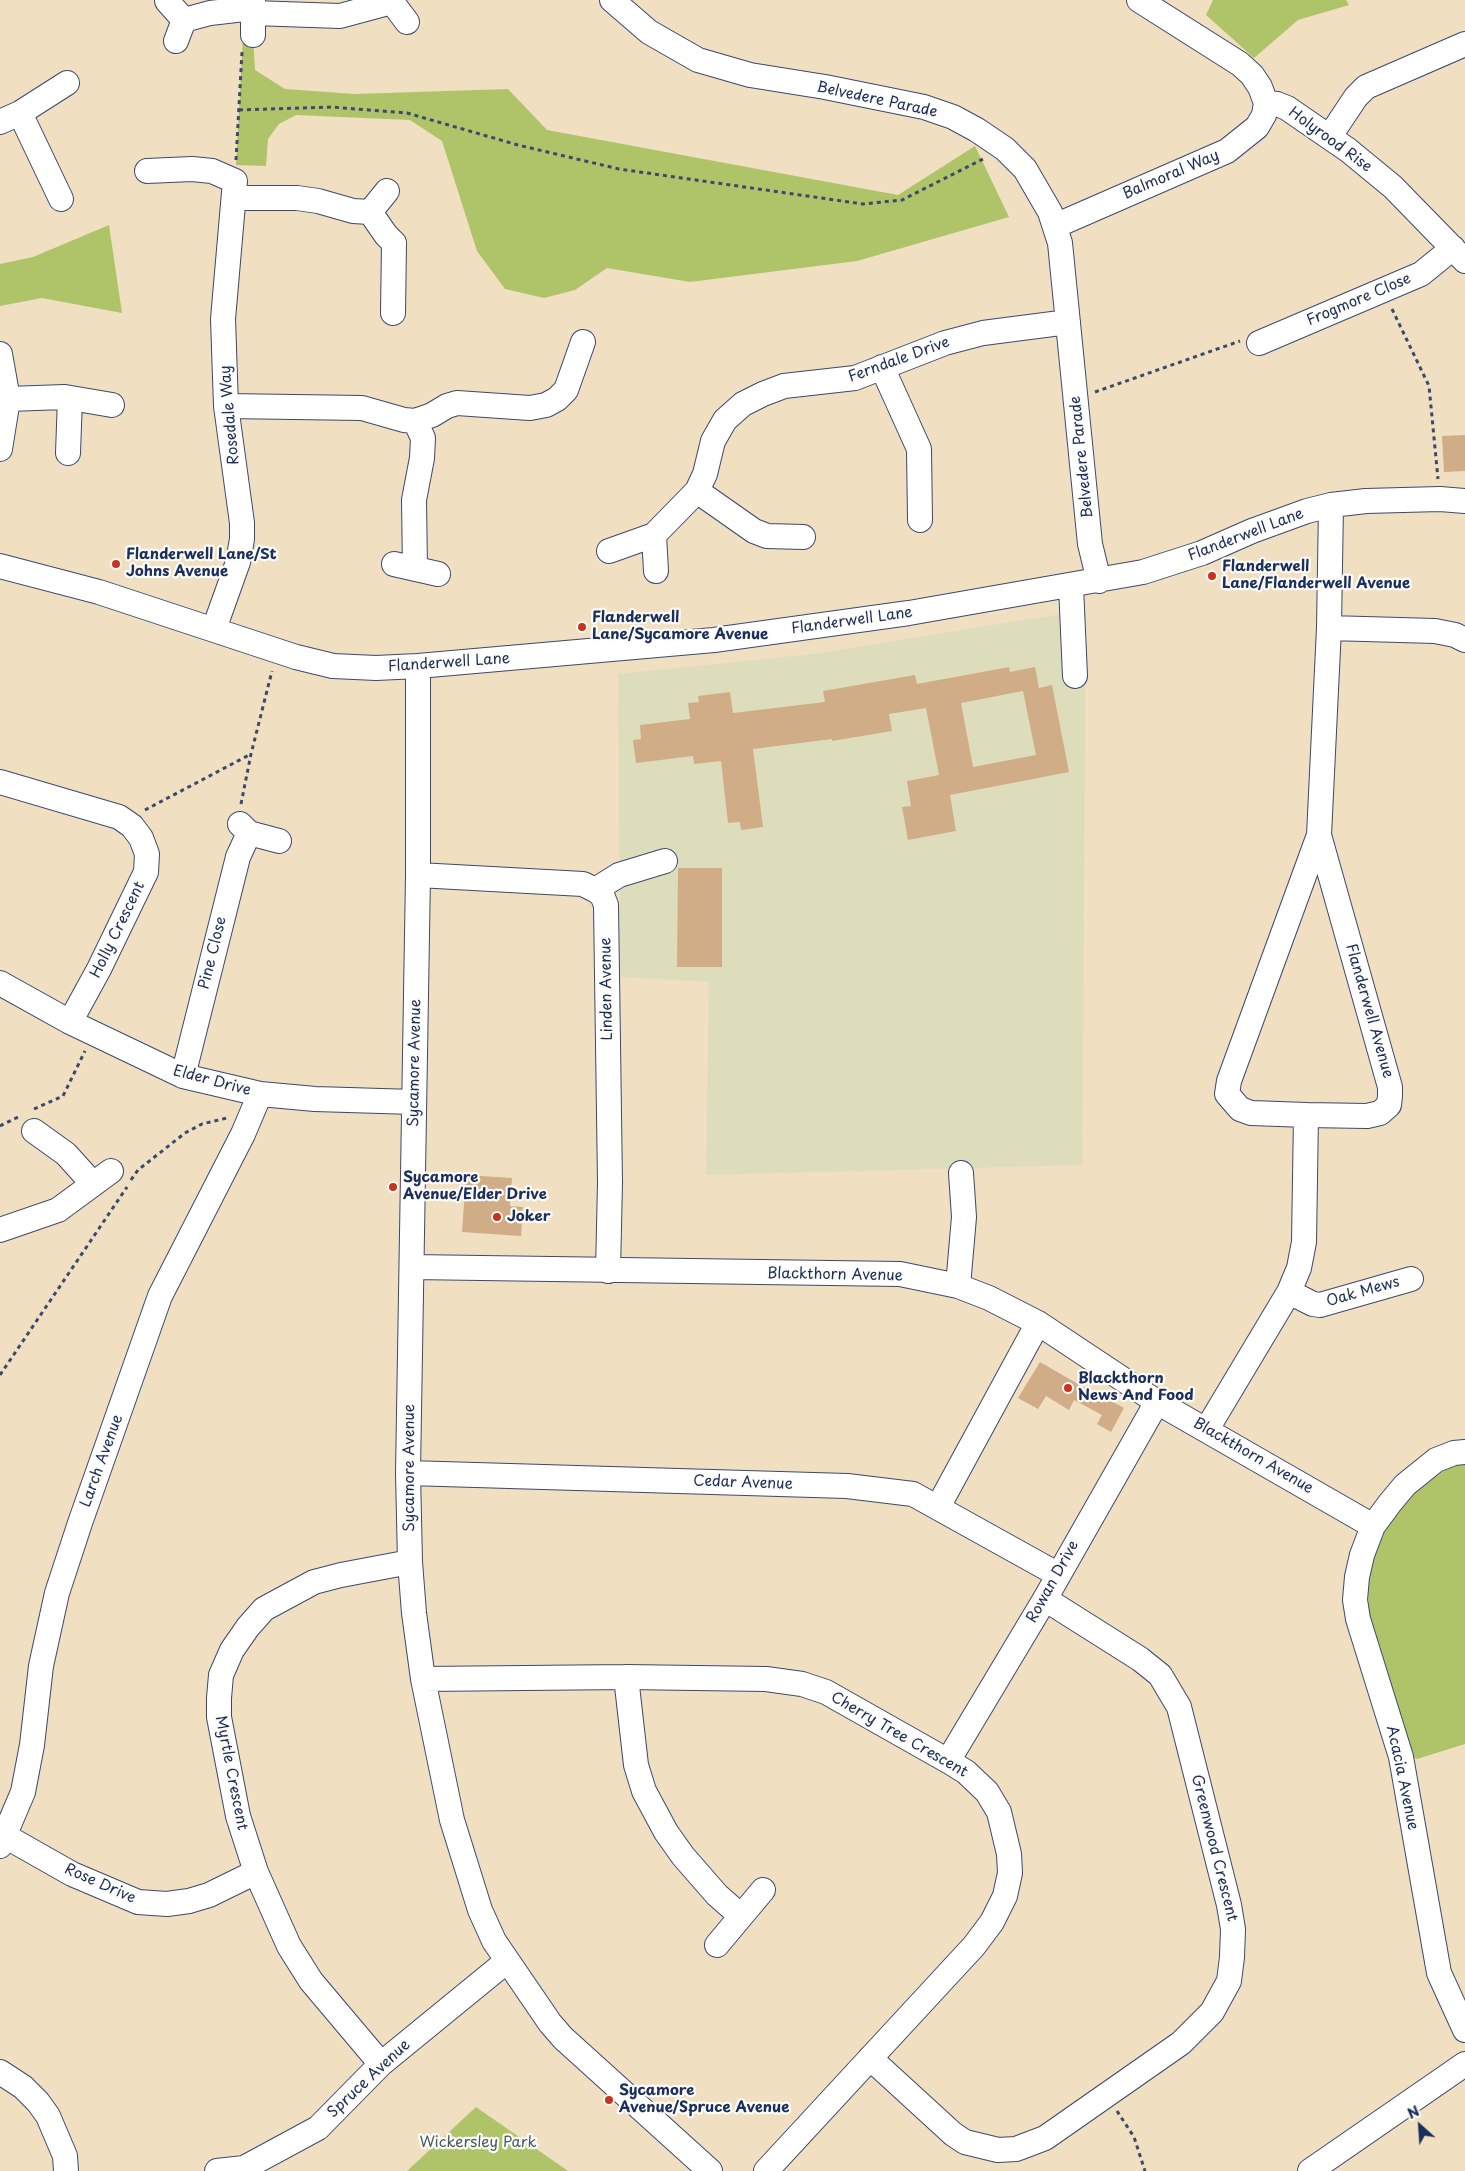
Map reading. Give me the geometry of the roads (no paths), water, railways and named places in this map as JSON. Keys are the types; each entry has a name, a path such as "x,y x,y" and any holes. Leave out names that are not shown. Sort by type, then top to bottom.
{"street":[{"name":"Belvedere Parade","path":"612,0 649,32 698,60 750,75 825,87 924,107 969,126 1005,149 1025,169 1042,196 1060,243 1090,544 1099,581"},
{"path":"1139,0 1240,64 1256,81 1266,103"},
{"path":"167,1 180,31 210,13 340,16 392,1 407,22"},
{"path":"1330,136 1356,97 1366,87 1465,44"},
{"path":"61,199 10,117 68,83"},
{"name":"Holyrood Rise","path":"1266,103 1277,104 1287,108 1330,136 1393,186 1459,255"},
{"name":"Balmoral Way","path":"1055,226 1227,152 1257,127 1264,115 1266,103"},
{"path":"147,171 192,169 212,171 235,189 318,201 353,211 370,212"},
{"name":"Rosedale Way","path":"214,628 238,562 242,539 226,406 224,319 235,189"},
{"path":"370,212 387,191"},
{"path":"370,212 394,243 393,313"},
{"name":"Frogmore Close","path":"1258,343 1421,274 1459,255"},
{"name":"Ferndale Drive","path":"610,552 654,535 697,491 705,474 713,441 725,420 743,404 784,386 843,380 945,342 983,333 1068,322"},
{"path":"226,406 362,408 404,420 415,421 457,403 530,408 557,399 566,390 582,342"},
{"path":"0,354 8,399 0,449"},
{"path":"882,367 919,449 920,520"},
{"path":"8,399 70,398 112,404"},
{"path":"68,453 70,398"},
{"path":"415,421 423,438 422,458 405,567 438,574"},
{"path":"697,491 754,531 767,536 803,536"},
{"name":"Flanderwell Lane","path":"0,566 99,592 214,628 278,651 333,666 376,668 714,640 909,613 1143,572 1202,552 1307,511 1331,505 1366,500 1440,499 1465,501"},
{"name":"Flanderwell Avenue","path":"1319,835 1390,1086 1389,1105 1380,1114 1367,1116 1251,1113 1240,1109 1228,1094 1229,1081 1319,835 1329,628 1331,505"},
{"path":"654,535 656,571"},
{"path":"1071,586 1074,676"},
{"path":"1329,628 1435,631 1455,635 1465,640"},
{"name":"Sycamore Avenue","path":"418,666 418,875 408,1474 410,1562 414,1613 423,1679 452,1820 480,1910 494,1941 550,2023 563,2038 710,2171"},
{"name":"Holly Crescent","path":"0,782 119,816 132,826 141,838 146,854 146,872 99,970 70,1022"},
{"name":"Pine Close","path":"183,1076 245,828 279,841"},
{"path":"418,875 583,884 595,890 619,875 665,861"},
{"name":"Linden Avenue","path":"595,890 602,896 606,904 610,1183 608,1271"},
{"name":"Elder Drive","path":"0,983 94,1034 183,1076 256,1104 315,1099 414,1102"},
{"name":"Larch Avenue","path":"3,1841 23,1792 32,1745 41,1666 57,1593 80,1523 160,1296 256,1104"},
{"path":"1207,1429 1289,1292 1299,1268 1304,1242 1306,1115"},
{"path":"0,1230 58,1210 102,1178 66,1154 30,1119"},
{"path":"958,1286 964,1217 961,1174"},
{"name":"Blackthorn Avenue","path":"412,1267 900,1274 958,1286 989,1298 1038,1324 1157,1402 1373,1526"},
{"name":"Oak Mews","path":"1289,1292 1313,1304 1320,1305 1411,1279"},
{"path":"938,1508 1038,1324"},
{"name":"Rowan Drive","path":"948,1761 1045,1599 1057,1574 1157,1402"},
{"name":"Acacia Avenue","path":"1465,1452 1454,1453 1436,1460 1422,1470 1390,1503 1373,1526 1357,1577 1355,1600 1358,1619 1401,1757 1439,1973 1465,2030"},
{"name":"Cedar Avenue","path":"408,1474 847,1486 913,1494 1057,1574"},
{"name":"Myrtle Crescent","path":"381,2064 311,1981 289,1946 256,1872 238,1816 219,1717 221,1675 232,1650 248,1627 264,1609 289,1594 314,1582 410,1562"},
{"name":"Greenwood Crescent","path":"870,2058 952,2134 965,2142 998,2150 1016,2149 1045,2138 1181,2042 1212,2012 1229,1981 1233,1929 1229,1905 1179,1707 1160,1675 1140,1659 1045,1599"},
{"path":"626,1677 636,1764 648,1799 666,1832 683,1856 717,1895 742,1916"},
{"name":"Cherry Tree Crescent","path":"423,1679 626,1677 766,1679 802,1684 826,1692 948,1761 966,1772 988,1792 999,1812 1009,1854 1010,1873 1005,1896 992,1922 974,1946 766,2171"},
{"name":"Rose Drive","path":"3,1841 72,1874 138,1902 167,1904 188,1901 209,1895 256,1872"},
{"path":"717,1945 763,1890"},
{"name":"Spruce Avenue","path":"217,2171 244,2168 318,2128 381,2064 507,1961"},
{"path":"1310,2171 1465,2064"},
{"path":"0,2072 22,2087 38,2102 48,2116 65,2156 66,2171"}],"place":[{"name":"Flanderwell Lane/St Johns Avenue","path":"116,564"},
{"name":"Flanderwell Lane/Flanderwell Avenue","path":"1212,576"},
{"name":"Flanderwell Lane/Sycamore Avenue","path":"582,627"},
{"name":"Sycamore Avenue/Elder Drive","path":"393,1187"},
{"name":"Joker","path":"497,1217"},
{"name":"Blackthorn News And Food","path":"1068,1388"},
{"name":"Sycamore Avenue/Spruce Avenue","path":"609,2100"}],"park label":[{"name":"Wickersley Park","path":"478,2143"}]}
